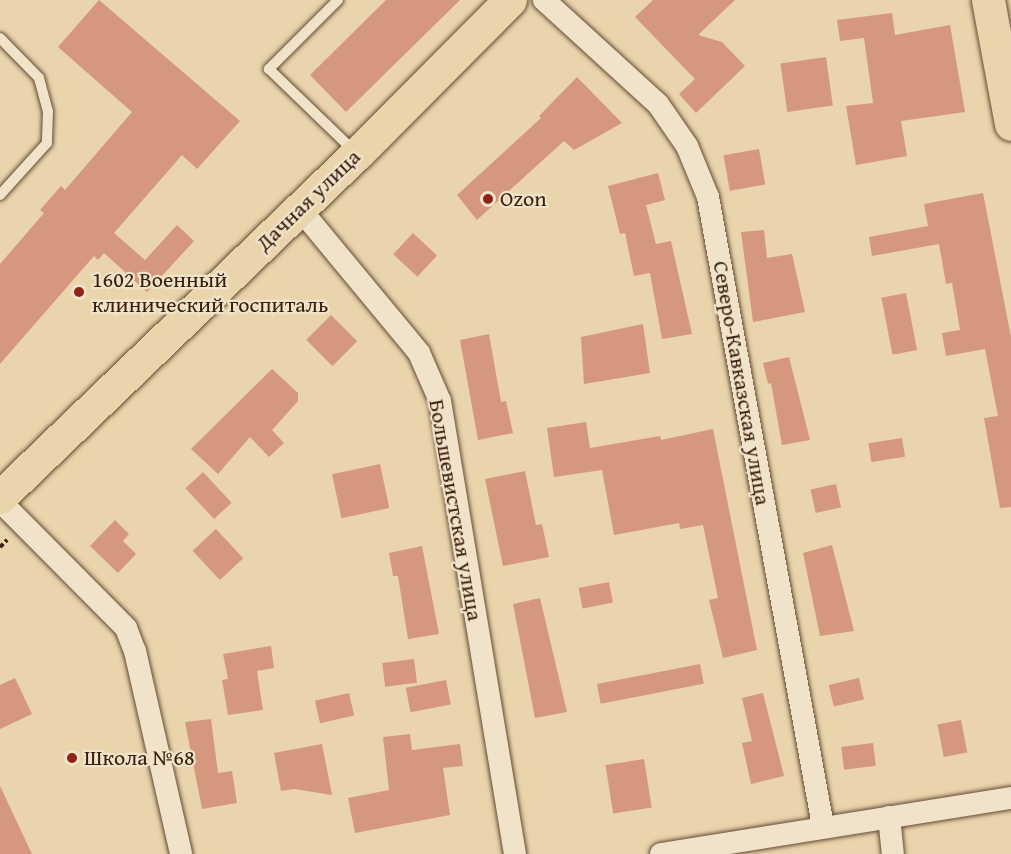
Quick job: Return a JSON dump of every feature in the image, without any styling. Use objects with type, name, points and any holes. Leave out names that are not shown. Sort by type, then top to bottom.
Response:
[{"type":"main road","name":"Дачная улица","points":[[0,497],[357,154],[510,0]]},
{"type":"main road","points":[[988,0],[1011,124]]},
{"type":"street","name":"Северо-Кавказская улица","points":[[544,0],[658,104],[687,146],[708,197],[823,826]]},
{"type":"street","name":"Большевистская улица","points":[[300,209],[419,353],[440,401],[515,854]]},
{"type":"street","points":[[0,501],[126,628],[135,651],[181,854]]},
{"type":"street","points":[[661,854],[823,826],[1011,798]]},
{"type":"street","points":[[889,816],[893,854]]},
{"type":"lane","points":[[338,0],[269,69],[357,154]]},
{"type":"lane","points":[[0,38],[39,78],[48,111],[47,143],[0,195]]},
{"type":"building","points":[[99,0],[240,121],[197,169],[182,155],[114,233],[145,260],[177,225],[194,241],[147,292],[104,253],[98,260],[94,256],[0,364],[0,264],[44,213],[40,210],[61,186],[65,190],[132,112],[58,47]]},
{"type":"building","points":[[386,0],[460,0],[346,112],[310,75]]},
{"type":"building","points":[[653,0],[735,0],[698,35],[722,42],[745,66],[696,113],[679,94],[695,79],[635,17]]},
{"type":"building","points":[[892,13],[895,35],[950,25],[965,112],[901,121],[907,156],[856,165],[846,106],[873,103],[864,38],[840,41],[837,20]]},
{"type":"building","points":[[826,57],[833,106],[787,112],[780,63]]},
{"type":"building","points":[[577,77],[622,123],[574,150],[564,141],[477,220],[457,195],[541,118],[539,116]]},
{"type":"building","points":[[759,149],[765,184],[730,191],[724,155]]},
{"type":"building","points":[[658,173],[665,200],[646,205],[656,244],[671,241],[692,334],[662,339],[650,273],[634,276],[625,233],[620,234],[608,186]]},
{"type":"building","points":[[983,193],[1011,337],[1011,507],[1000,508],[984,418],[998,416],[985,349],[946,356],[942,333],[960,330],[952,283],[946,284],[939,244],[872,256],[869,237],[928,226],[924,204]]},
{"type":"building","points":[[764,230],[767,258],[792,254],[805,312],[753,322],[741,232]]},
{"type":"building","points":[[413,233],[437,256],[417,277],[393,254]]},
{"type":"building","points":[[906,293],[917,350],[893,355],[881,298]]},
{"type":"building","points":[[331,315],[357,341],[332,366],[306,340]]},
{"type":"building","points":[[643,324],[650,373],[584,384],[581,337]]},
{"type":"building","points":[[489,334],[501,402],[506,401],[513,433],[478,440],[460,340]]},
{"type":"building","points":[[789,357],[810,440],[782,445],[771,383],[768,384],[763,363]]},
{"type":"building","points":[[272,369],[298,393],[298,401],[272,430],[284,443],[269,457],[250,437],[218,474],[191,449]]},
{"type":"building","points":[[586,422],[590,448],[660,436],[661,440],[713,429],[757,650],[723,658],[709,600],[718,598],[703,525],[680,529],[679,523],[614,535],[602,470],[554,477],[547,428]]},
{"type":"building","points":[[902,438],[905,457],[871,462],[868,443]]},
{"type":"building","points":[[380,464],[389,508],[341,518],[332,474]]},
{"type":"building","points":[[525,471],[536,525],[542,524],[549,557],[503,566],[485,479]]},
{"type":"building","points":[[203,472],[232,503],[214,519],[185,488]]},
{"type":"building","points":[[836,484],[841,507],[816,513],[811,489]]},
{"type":"building","points":[[115,520],[129,534],[123,541],[136,554],[118,573],[90,546]]},
{"type":"building","points":[[216,529],[243,558],[220,580],[193,551]]},
{"type":"building","points":[[832,545],[854,631],[820,636],[803,553]]},
{"type":"building","points":[[422,546],[439,634],[408,639],[398,576],[393,576],[389,553]]},
{"type":"building","points":[[609,582],[613,603],[583,609],[579,588]]},
{"type":"building","points":[[540,598],[567,712],[535,718],[513,604]]},
{"type":"building","points":[[271,646],[274,668],[257,671],[263,710],[228,715],[222,680],[228,679],[223,654]]},
{"type":"building","points":[[414,659],[417,683],[385,687],[382,663]]},
{"type":"building","points":[[700,664],[704,684],[601,704],[597,684]]},
{"type":"building","points":[[15,678],[32,714],[0,729],[0,685]]},
{"type":"building","points":[[859,678],[864,699],[834,706],[829,685]]},
{"type":"building","points":[[446,680],[451,705],[411,712],[406,688]]},
{"type":"building","points":[[349,693],[354,715],[320,723],[315,701]]},
{"type":"building","points":[[763,693],[784,776],[751,784],[742,743],[752,741],[742,698]]},
{"type":"building","points":[[211,719],[218,773],[232,771],[237,803],[202,809],[185,722]]},
{"type":"building","points":[[961,720],[967,752],[944,757],[937,725]]},
{"type":"building","points":[[410,734],[412,750],[460,744],[463,766],[443,768],[450,815],[355,833],[348,798],[389,790],[383,737]]},
{"type":"building","points":[[873,743],[876,766],[844,770],[841,747]]},
{"type":"building","points":[[322,744],[332,795],[294,789],[281,791],[274,753]]},
{"type":"building","points":[[644,759],[652,807],[613,813],[605,765]]},
{"type":"building","points":[[0,786],[32,854],[0,854]]},
{"type":"place","name":"Ozon","points":[[488,199]]},
{"type":"place","name":"1602 Военный клинический госпиталь","points":[[79,292]]},
{"type":"place","name":"Школа №68","points":[[72,758]]}]
